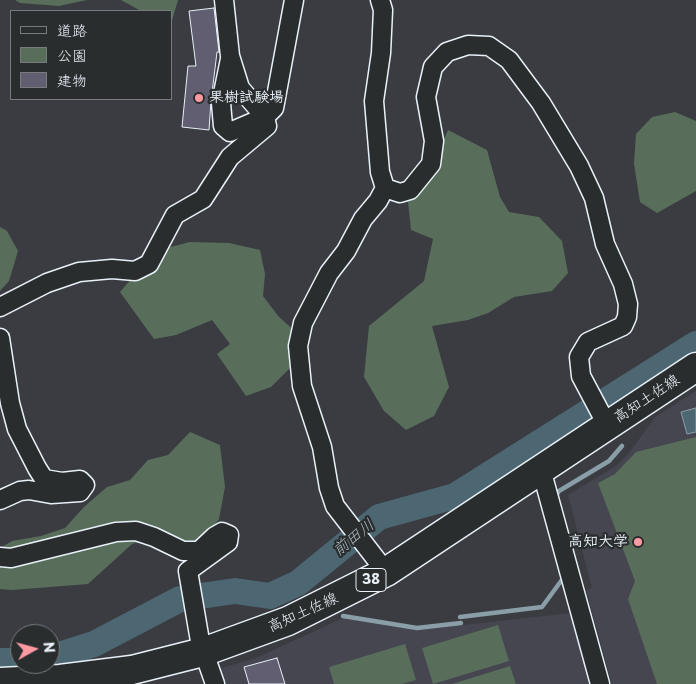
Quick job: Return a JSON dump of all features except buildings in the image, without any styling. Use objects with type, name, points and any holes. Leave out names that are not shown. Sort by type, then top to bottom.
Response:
[{"type":"main road","name":"高知土佐線","points":[[0,682],[60,679],[132,670],[203,652],[288,621],[386,572],[541,469],[600,412],[696,367]]},
{"type":"street","points":[[0,307],[46,283],[79,272],[112,269],[135,271],[149,264],[175,216],[203,199],[230,157],[267,126],[265,117],[240,88],[230,56],[224,0]]},
{"type":"street","points":[[230,56],[222,103],[223,126],[230,132],[265,117],[274,108],[294,0]]},
{"type":"street","points":[[380,0],[383,10],[381,53],[374,101],[380,172],[384,188],[378,201],[363,220],[346,251],[329,273],[303,323],[298,346],[302,386],[322,447],[329,488],[335,506],[386,572]]},
{"type":"street","points":[[384,188],[400,193],[410,190],[431,164],[434,141],[426,97],[432,68],[447,52],[468,44],[489,46],[509,60],[541,103],[579,166],[594,198],[605,244],[624,290],[628,310],[623,326],[588,342],[579,357],[581,376],[600,412]]},
{"type":"street","points":[[0,338],[10,403],[17,430],[37,468],[44,479],[62,482],[80,480],[85,485],[80,492],[51,494],[29,490],[0,500]]},
{"type":"street","points":[[541,469],[600,684]]},
{"type":"street","points":[[0,557],[12,558],[116,532],[136,531],[154,537],[183,551],[199,551],[214,536],[222,532],[228,535],[228,542],[188,571],[203,652],[215,684]]},
{"type":"shaded area","name":"高知大学","points":[[696,391],[696,684],[612,684],[586,590],[592,588],[568,495],[616,466],[629,453],[655,417]]},
{"type":"shaded area","points":[[575,614],[595,684],[220,684],[215,670],[256,658],[343,618],[418,630]]},
{"type":"green space","points":[[15,0],[87,0],[59,6],[20,3]]},
{"type":"green space","points":[[121,0],[178,0],[172,21],[172,10],[139,10]]},
{"type":"green space","points":[[675,112],[696,121],[696,191],[657,213],[640,202],[634,164],[636,134],[652,117]]},
{"type":"green space","points":[[448,130],[487,150],[500,197],[509,212],[539,217],[562,241],[568,273],[552,291],[514,297],[488,313],[468,320],[432,326],[449,387],[434,416],[406,430],[384,411],[364,377],[369,326],[424,281],[433,239],[411,230],[407,192],[430,170]]},
{"type":"green space","points":[[0,227],[7,231],[18,251],[9,281],[0,291]]},
{"type":"green space","points":[[190,242],[229,243],[260,250],[265,274],[263,296],[279,317],[297,333],[292,366],[271,387],[246,396],[217,354],[230,344],[212,320],[176,335],[154,339],[120,292],[155,251]]},
{"type":"green space","points":[[190,432],[220,445],[225,487],[219,519],[206,537],[178,550],[151,539],[132,544],[88,584],[12,590],[0,589],[0,548],[12,541],[41,536],[65,528],[84,507],[107,487],[130,480],[148,460],[168,455]]},
{"type":"green space","name":"高知大学","points":[[696,437],[696,684],[657,684],[628,599],[635,581],[598,483],[615,474],[636,452]]},
{"type":"green space","points":[[498,625],[509,661],[433,684],[422,648]]},
{"type":"green space","points":[[405,644],[416,680],[402,684],[334,684],[329,667]]},
{"type":"green space","points":[[510,666],[516,684],[452,684]]},
{"type":"water","points":[[696,408],[696,432],[687,434],[681,412]]},
{"type":"waterway","name":"前田川","points":[[60,655],[94,644],[180,599],[235,591],[270,596],[298,583],[379,517],[455,496],[696,344]]},
{"type":"waterway","points":[[555,498],[559,491],[609,461],[622,446]]},
{"type":"waterway","points":[[460,617],[542,607],[564,577],[563,574]]},
{"type":"waterway","points":[[343,616],[417,628],[461,623]]},
{"type":"waterway","name":"前田川","points":[[0,661],[10,661]]},
{"type":"place","name":"果樹試験場","points":[[199,98]]},
{"type":"place","name":"高知大学","points":[[638,542]]}]
